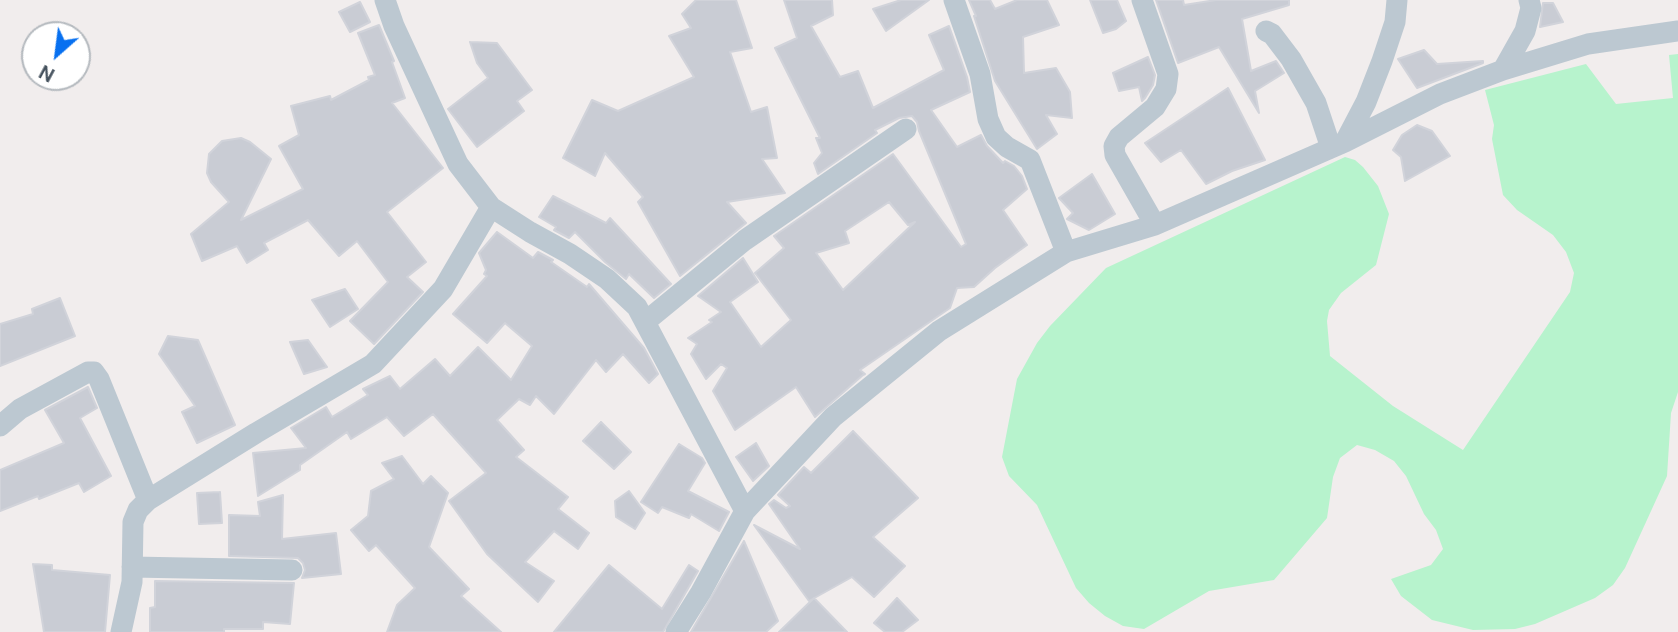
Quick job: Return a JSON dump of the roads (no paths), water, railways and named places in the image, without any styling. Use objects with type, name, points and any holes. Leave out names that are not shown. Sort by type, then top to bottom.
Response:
[{"type":"street","points":[[385,0],[394,26],[458,164],[491,207],[607,279],[637,307],[745,511]]},
{"type":"street","points":[[954,0],[980,74],[988,119],[996,136],[1007,147],[1030,160],[1066,252]]},
{"type":"street","points":[[1142,0],[1168,74],[1166,89],[1155,107],[1114,141],[1114,146],[1115,155],[1155,225]]},
{"type":"street","points":[[1395,22],[1396,0]]},
{"type":"street","points":[[1338,145],[1373,86],[1395,22],[1407,0]]},
{"type":"street","points":[[1503,70],[1525,31],[1531,8],[1529,0]]},
{"type":"street","points":[[1266,31],[1272,34],[1291,59],[1338,145]]},
{"type":"street","points":[[676,632],[745,511],[833,417],[928,339],[1066,252],[1155,225],[1338,145],[1440,94],[1503,70],[1588,44],[1678,31]]},
{"type":"street","points":[[645,322],[745,240],[906,129]]},
{"type":"street","points":[[121,632],[132,582],[134,522],[138,510],[148,500],[373,364],[443,289],[491,207]]},
{"type":"street","points":[[0,426],[20,409],[88,372],[94,372],[148,500]]},
{"type":"street","points":[[132,567],[292,570]]}]
